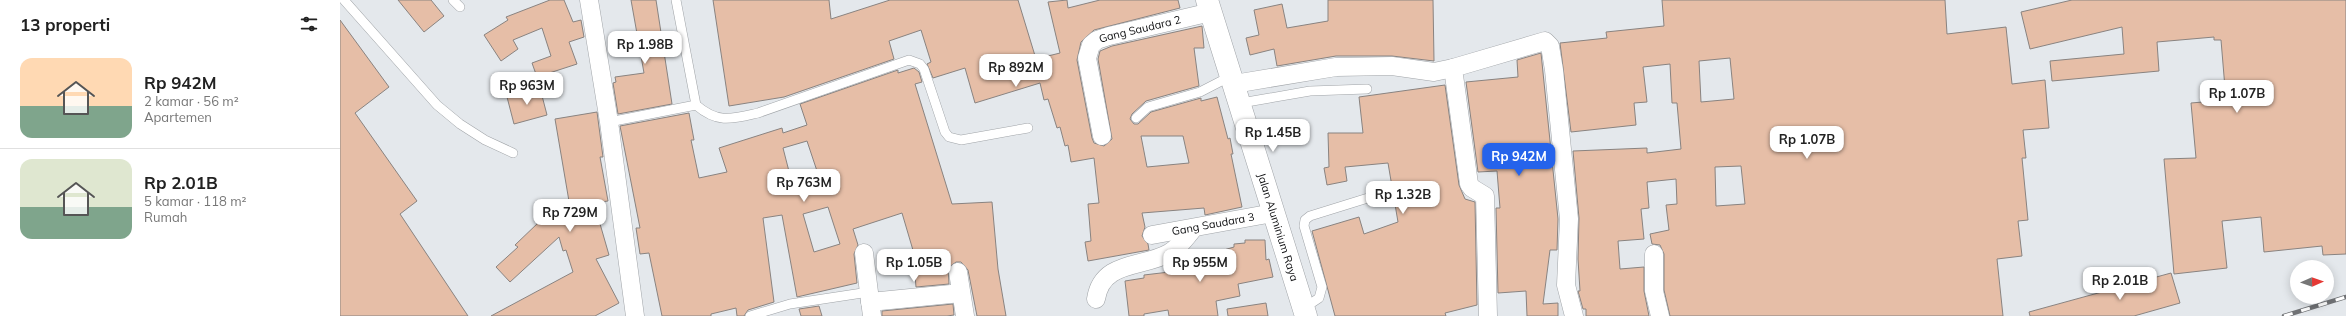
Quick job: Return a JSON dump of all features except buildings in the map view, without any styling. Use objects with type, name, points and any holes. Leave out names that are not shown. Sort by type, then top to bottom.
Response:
[{"type":"main road","name":"Jalan Aluminium Raya","points":[[1209,6],[1305,312]]},
{"type":"street","points":[[589,0],[609,122],[635,316]]},
{"type":"street","name":"Gang Saudara 2","points":[[1102,136],[1087,58],[1091,45],[1097,40],[1109,36],[1209,6]]},
{"type":"street","points":[[1235,88],[1336,67],[1392,66],[1434,72],[1453,68],[1545,41],[1550,46],[1569,219],[1566,285],[1574,316]]},
{"type":"street","points":[[1453,68],[1469,184],[1472,188],[1485,196],[1488,316]]},
{"type":"street","name":"Gang Saudara 3","points":[[1152,235],[1193,229],[1273,213]]},
{"type":"street","points":[[1096,299],[1098,290],[1106,276],[1132,264],[1168,254],[1186,239],[1193,229]]},
{"type":"street","points":[[864,253],[871,303],[962,293]]},
{"type":"street","points":[[1654,254],[1654,291],[1660,316]]},
{"type":"street","points":[[958,272],[965,316]]},
{"type":"lane","points":[[344,0],[437,105],[466,128],[485,140],[513,153]]},
{"type":"lane","points":[[453,0],[460,7]]},
{"type":"lane","points":[[676,0],[696,105]]},
{"type":"lane","points":[[609,122],[696,105],[715,117],[732,119],[758,113],[909,60],[920,64],[924,69],[945,132],[949,137],[961,140],[1028,128]]},
{"type":"lane","points":[[1136,118],[1148,106],[1200,92],[1235,88],[1310,91],[1367,89]]},
{"type":"lane","points":[[1305,312],[1320,298],[1322,287],[1304,226],[1305,220],[1310,216],[1384,193]]},
{"type":"lane","points":[[750,316],[790,304],[871,303]]},
{"type":"railway","points":[[2284,316],[2346,297]]}]
